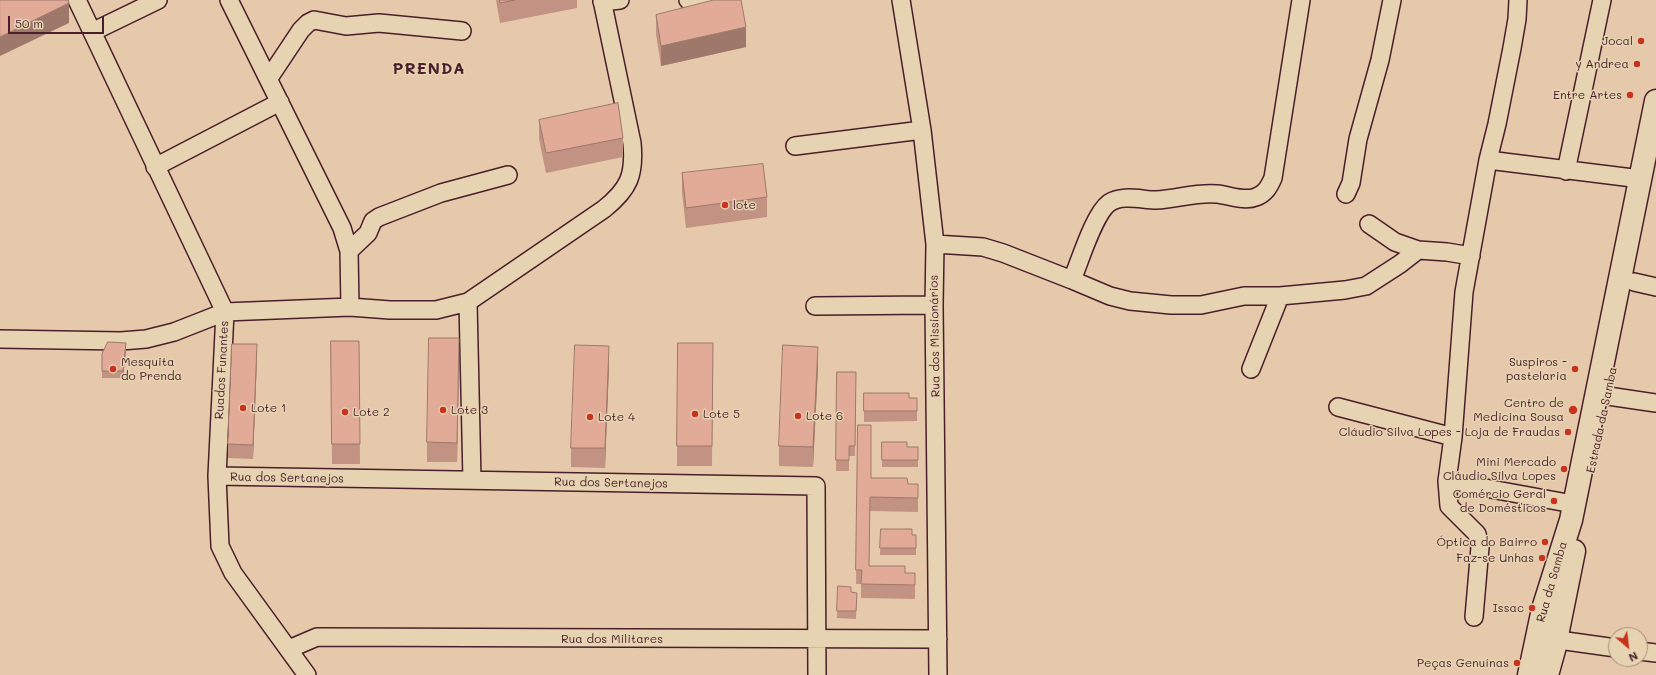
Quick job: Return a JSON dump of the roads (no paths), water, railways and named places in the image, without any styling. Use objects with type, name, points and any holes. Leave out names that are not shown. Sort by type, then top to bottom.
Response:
[{"type":"main road","name":"Estrada da Samba","points":[[1576,513],[1608,396],[1617,345],[1634,282],[1649,172],[1656,101]]},
{"type":"main road","name":"Estrada da Samba","points":[[1547,675],[1554,650],[1576,513],[1649,172]]},
{"type":"main road","points":[[1559,675],[1566,641],[1576,513]]},
{"type":"main road","name":"Rua da Samba","points":[[1535,670],[1543,609],[1576,513]]},
{"type":"street","name":"Ruados Funantes","points":[[77,0],[225,312],[217,476],[220,546],[233,573],[307,675]]},
{"type":"street","points":[[92,32],[158,0]]},
{"type":"street","points":[[229,0],[269,78],[337,218],[350,251],[350,307]]},
{"type":"street","points":[[0,339],[121,341],[146,339],[174,332],[225,312],[350,307],[390,310],[436,310],[468,302],[604,209],[617,199],[627,186],[634,161],[632,143],[602,1],[620,0]]},
{"type":"street","points":[[688,0],[703,5],[727,2],[731,0]]},
{"type":"street","name":"Rua dos Missionários","points":[[901,0],[922,130],[935,244],[934,305],[938,675]]},
{"type":"street","points":[[1072,280],[1098,216],[1109,203],[1124,198],[1156,200],[1216,193],[1249,199],[1255,198],[1268,189],[1273,178],[1301,0]]},
{"type":"street","points":[[1346,194],[1351,183],[1358,140],[1380,60],[1392,0]]},
{"type":"street","points":[[1474,617],[1480,547],[1479,538],[1478,534],[1449,506],[1447,481],[1453,437],[1464,292],[1488,160],[1497,124],[1512,48],[1517,19],[1518,0]]},
{"type":"street","points":[[1566,171],[1602,0]]},
{"type":"street","points":[[269,78],[301,30],[308,23],[314,20],[346,26],[379,23],[462,31]]},
{"type":"street","points":[[155,167],[280,102]]},
{"type":"street","points":[[795,146],[922,130]]},
{"type":"street","points":[[1488,160],[1566,171],[1649,172]]},
{"type":"street","points":[[350,251],[368,234],[373,221],[379,217],[441,193],[508,175]]},
{"type":"street","points":[[1369,224],[1395,242],[1418,250],[1447,252],[1471,256]]},
{"type":"street","points":[[935,244],[983,247],[1003,253],[1110,296],[1130,301],[1171,305],[1201,305],[1244,296],[1280,296],[1346,290],[1366,286],[1400,264],[1418,250]]},
{"type":"street","points":[[1634,282],[1656,287]]},
{"type":"street","points":[[1251,369],[1280,296]]},
{"type":"street","points":[[468,302],[472,480]]},
{"type":"street","points":[[815,306],[934,305]]},
{"type":"street","points":[[1608,396],[1656,404]]},
{"type":"street","points":[[1338,407],[1453,437]]},
{"type":"street","name":"Rua dos Sertanejos","points":[[217,476],[816,486],[817,675]]},
{"type":"street","points":[[1447,481],[1576,513]]},
{"type":"street","name":"Rua dos Militares","points":[[289,649],[317,638],[938,639]]},
{"type":"street","points":[[1566,641],[1608,647]]},
{"type":"place","name":"Jocal","points":[[1641,41]]},
{"type":"place","name":"y Andrea","points":[[1637,64]]},
{"type":"place","name":"Entre Artes","points":[[1630,95]]},
{"type":"place","name":"lote","points":[[725,205]]},
{"type":"place","name":"Mesquita do Prenda","points":[[113,369]]},
{"type":"place","name":"Suspiros - pastelaria","points":[[1575,369]]},
{"type":"place","name":"Lote 1","points":[[243,408]]},
{"type":"place","name":"Lote 3","points":[[443,410]]},
{"type":"place","name":"Centro de Medicina Sousa","points":[[1573,410]]},
{"type":"place","name":"Lote 2","points":[[345,412]]},
{"type":"place","name":"Lote 5","points":[[695,414]]},
{"type":"place","name":"Lote 6","points":[[798,416]]},
{"type":"place","name":"Lote 4","points":[[590,417]]},
{"type":"place","name":"Cláudio Silva Lopes - Loja de Fraudas","points":[[1568,432]]},
{"type":"place","name":"Mini Mercado Cláudio Silva Lopes","points":[[1564,469]]},
{"type":"place","name":"Comércio Geral de Domésticos","points":[[1554,501]]},
{"type":"place","name":"Óptica do Bairro","points":[[1545,542]]},
{"type":"place","name":"Faz-se Unhas","points":[[1542,558]]},
{"type":"place","name":"Issac","points":[[1532,608]]},
{"type":"place","name":"Peças Genuínas","points":[[1517,663]]},
{"type":"district","name":"PRENDA","points":[[429,69]]}]
